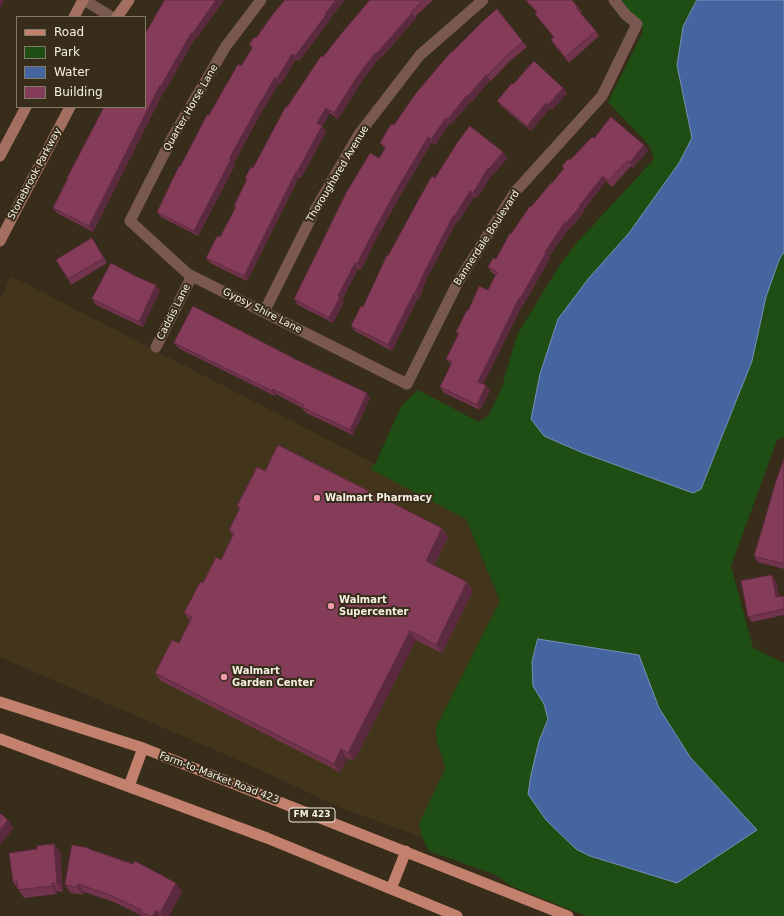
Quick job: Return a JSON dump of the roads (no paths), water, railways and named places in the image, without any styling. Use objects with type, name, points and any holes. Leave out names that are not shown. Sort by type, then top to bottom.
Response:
[{"type":"main road","points":[[75,16],[83,0]]},
{"type":"main road","points":[[118,16],[125,1]]},
{"type":"main road","points":[[0,156],[25,108]]},
{"type":"main road","name":"Stonebrook Parkway","points":[[0,241],[69,108]]},
{"type":"main road","name":"Farm-to-Market Road 423","points":[[0,702],[144,748],[568,916]]},
{"type":"main road","points":[[0,739],[267,838],[457,916]]},
{"type":"main road","points":[[130,786],[144,748]]},
{"type":"main road","points":[[391,889],[406,851]]},
{"type":"street","points":[[83,0],[110,16]]},
{"type":"street","name":"Quarter Horse Lane","points":[[130,221],[172,138],[222,52],[261,0]]},
{"type":"street","name":"Thoroughbred Avenue","points":[[264,312],[315,210],[359,134],[420,56],[483,0]]},
{"type":"street","name":"Bannerdale Boulevard","points":[[407,384],[458,282],[515,192],[602,96],[637,24],[626,15],[614,0]]},
{"type":"street","name":"Gypsy Shire Lane","points":[[130,221],[192,276],[407,384]]},
{"type":"street","name":"Caddis Lane","points":[[156,347],[192,276]]},
{"type":"water","points":[[697,0],[784,0],[784,252],[779,260],[766,297],[752,361],[701,489],[693,493],[583,453],[544,436],[531,419],[540,374],[558,319],[589,278],[629,233],[679,163],[692,138],[677,65],[683,27]]},
{"type":"water","points":[[538,639],[639,655],[659,708],[690,757],[757,830],[677,883],[590,856],[576,849],[546,820],[528,794],[539,741],[548,719],[544,704],[533,686],[532,662]]},
{"type":"place","name":"Walmart Pharmacy","points":[[317,498]]},
{"type":"place","name":"Walmart Supercenter","points":[[331,606]]},
{"type":"place","name":"Walmart Garden Center","points":[[224,677]]}]
